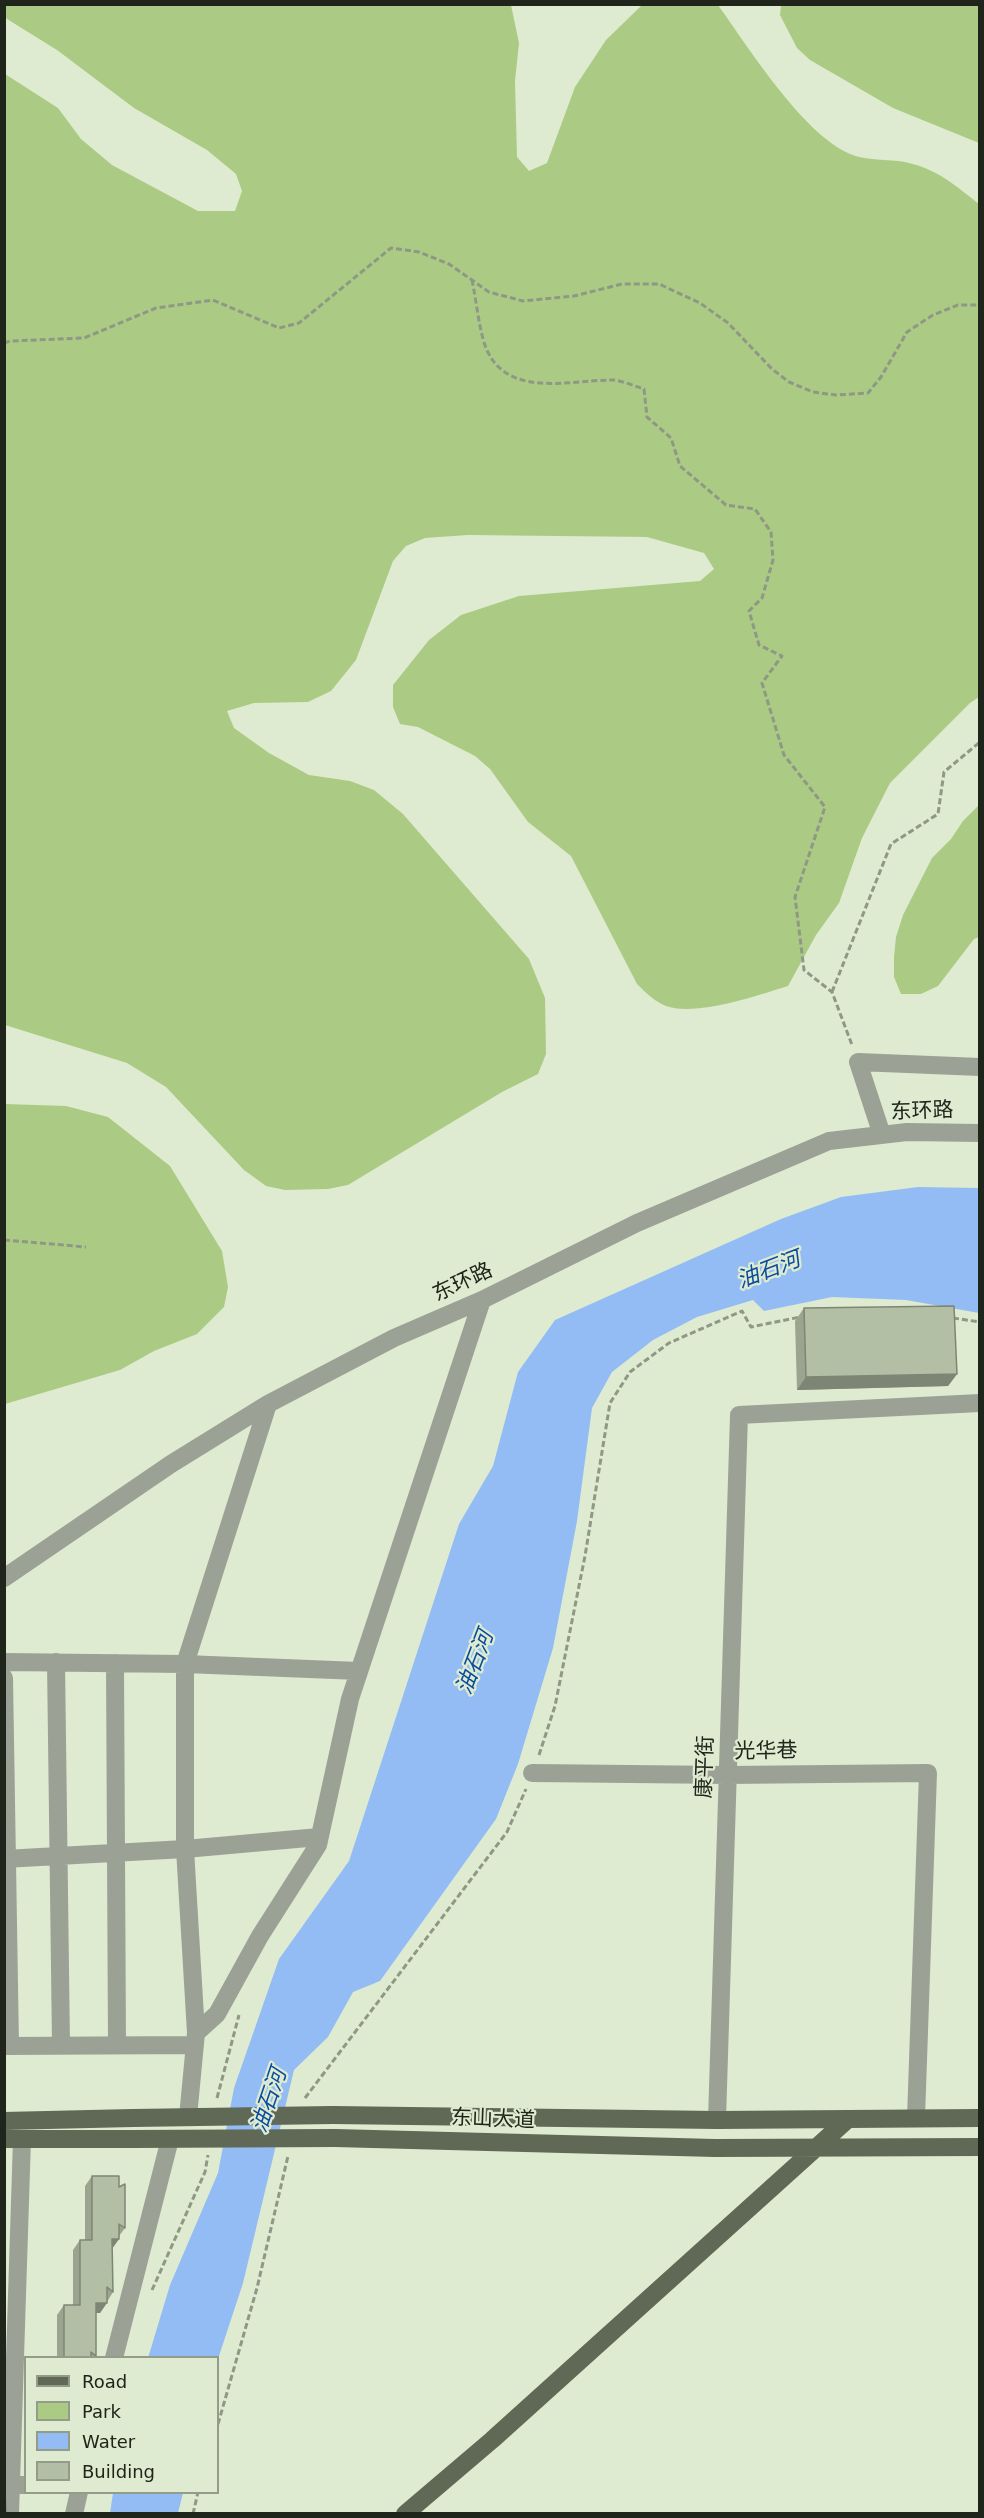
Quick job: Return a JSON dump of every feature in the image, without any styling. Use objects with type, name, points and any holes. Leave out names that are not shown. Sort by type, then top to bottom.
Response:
[{"type":"main road","name":"东山大道","points":[[4,2121],[291,2115],[717,2120],[980,2118]]},
{"type":"main road","points":[[405,2514],[492,2440],[848,2119]]},
{"type":"main road","name":"东山大道","points":[[13,2139],[335,2138],[715,2148],[980,2147]]},
{"type":"street","points":[[882,1135],[858,1062],[980,1067]]},
{"type":"street","name":"东环路","points":[[4,1578],[171,1464],[268,1404],[394,1338],[482,1300],[637,1222],[829,1141],[907,1132],[980,1133]]},
{"type":"street","points":[[4,1678],[7,2046],[117,2045],[195,2039],[217,2014],[260,1936],[318,1845],[350,1699],[482,1300]]},
{"type":"street","name":"康平街","points":[[717,2120],[739,1415],[980,1403]]},
{"type":"street","points":[[188,2117],[195,2039],[185,1848],[185,1665],[268,1404]]},
{"type":"street","points":[[4,1662],[115,1663],[359,1671]]},
{"type":"street","points":[[56,1662],[61,2045]]},
{"type":"street","points":[[115,1663],[117,2045]]},
{"type":"street","name":"光华巷","points":[[532,1773],[728,1775],[928,1773],[916,2118]]},
{"type":"street","points":[[6,1859],[319,1838]]},
{"type":"street","points":[[10,2514],[13,2485],[9,2345],[13,2139]]},
{"type":"street","points":[[115,2356],[170,2139]]},
{"type":"street","points":[[74,2514],[79,2494]]},
{"type":"path","points":[[4,343],[84,338],[156,308],[213,300],[279,328],[299,323],[391,248],[419,252],[449,264],[489,292],[523,301],[574,296],[622,284],[659,284],[700,303],[728,323],[772,369],[789,382],[813,392],[836,395],[868,393],[881,377],[907,332],[933,315],[958,305],[980,305]]},
{"type":"path","points":[[472,280],[483,341],[496,364],[516,378],[541,385],[616,380],[644,389],[647,417],[671,438],[680,466],[726,505],[755,509],[771,532],[773,560],[762,598],[749,612],[759,645],[782,656],[762,683],[784,755],[825,807],[795,897],[804,970],[832,992],[858,1062]]},
{"type":"path","points":[[832,992],[891,844],[938,814],[944,772],[980,742]]},
{"type":"path","points":[[4,1240],[86,1247]]},
{"type":"path","points":[[291,2115],[507,1832],[532,1773],[555,1706],[585,1556],[610,1403],[630,1372],[669,1343],[742,1311],[751,1327],[806,1317]]},
{"type":"path","points":[[944,1316],[980,1322]]},
{"type":"path","points":[[216,2106],[219,2084],[240,2010]]},
{"type":"path","points":[[219,2421],[257,2288],[292,2138]]},
{"type":"path","points":[[152,2290],[205,2172],[208,2150]]},
{"type":"path","points":[[193,2514],[198,2494]]},
{"type":"green space","points":[[5,4],[511,5],[519,43],[515,81],[517,157],[529,171],[547,163],[575,87],[606,40],[642,5],[718,5],[795,109],[813,128],[832,143],[856,156],[905,162],[927,169],[945,178],[979,204],[979,697],[970,703],[890,783],[862,838],[839,903],[816,935],[788,986],[727,1004],[693,1009],[666,1006],[654,999],[637,984],[571,856],[528,822],[490,769],[475,756],[418,727],[400,724],[393,707],[393,685],[429,640],[461,615],[519,596],[700,581],[714,569],[704,553],[647,537],[468,535],[425,538],[406,546],[393,561],[356,660],[331,691],[308,702],[254,703],[227,711],[234,728],[269,753],[309,775],[350,781],[374,790],[403,814],[529,959],[545,998],[546,1054],[538,1074],[502,1092],[348,1185],[328,1189],[285,1190],[266,1186],[244,1170],[166,1087],[127,1063],[5,1025],[5,74],[58,108],[81,139],[112,165],[198,211],[235,211],[242,191],[236,174],[207,150],[134,108],[57,50],[7,19]]},
{"type":"green space","points":[[781,5],[979,5],[979,143],[893,108],[810,60],[797,48],[780,15]]},
{"type":"green space","points":[[979,805],[979,937],[974,939],[938,986],[921,994],[901,994],[894,977],[894,957],[896,937],[903,915],[932,858]]},
{"type":"green space","points":[[5,1104],[66,1106],[108,1117],[170,1166],[222,1251],[228,1287],[224,1307],[197,1334],[154,1351],[120,1370],[5,1404]]},
{"type":"water","name":"油石河","points":[[918,1187],[979,1188],[979,1313],[906,1300],[832,1297],[764,1311],[753,1300],[697,1317],[653,1340],[612,1372],[592,1408],[577,1521],[553,1648],[518,1764],[496,1819],[380,1981],[353,1992],[328,2037],[294,2070],[243,2283],[219,2356],[149,2356],[170,2285],[218,2173],[234,2088],[279,1959],[349,1861],[459,1524],[493,1466],[518,1372],[555,1320],[781,1219],[841,1197]]},
{"type":"water","points":[[113,2494],[183,2494],[178,2513],[110,2513]]},
{"type":"building","points":[[954,1306],[957,1374],[806,1377],[804,1308]]},
{"type":"building","points":[[92,2176],[119,2176],[119,2187],[125,2184],[125,2228],[119,2224],[119,2239],[112,2239],[113,2292],[107,2287],[107,2303],[96,2303],[96,2356],[91,2352],[91,2356],[64,2356],[64,2305],[80,2305],[80,2240],[92,2240]]},
{"type":"building","points":[[5,2490],[6,2514],[4,2514]]}]
